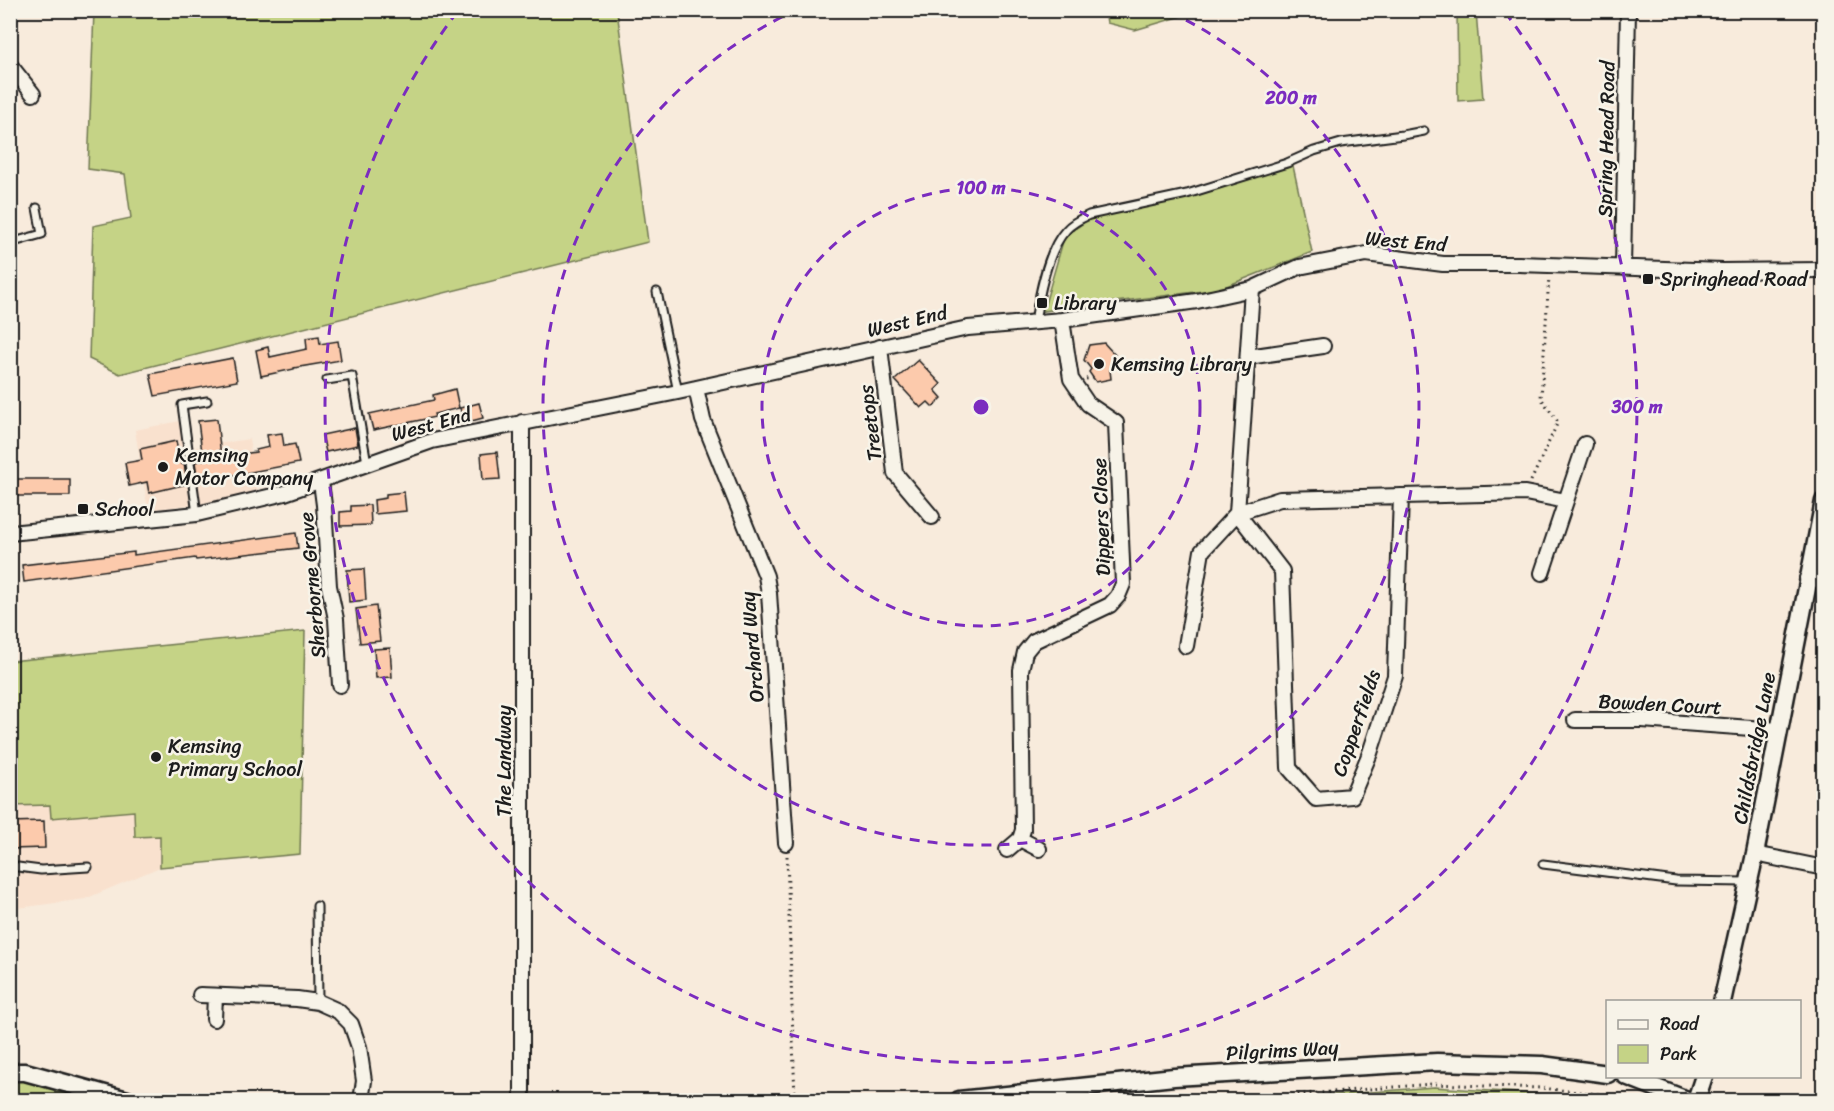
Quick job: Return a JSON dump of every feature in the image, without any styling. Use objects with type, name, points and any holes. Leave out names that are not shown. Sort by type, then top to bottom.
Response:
[{"type":"street","name":"Spring Head Road","points":[[1623,268],[1628,10]]},
{"type":"street","points":[[10,65],[33,94]]},
{"type":"street","name":"West End","points":[[10,533],[197,514],[285,494],[432,441],[678,392],[968,328],[1062,320],[1197,301],[1252,289],[1299,267],[1366,254],[1443,264],[1550,265],[1723,272],[1824,270]]},
{"type":"street","points":[[1238,513],[1252,289]]},
{"type":"street","name":"Dippers Close","points":[[1020,839],[1023,830],[1021,670],[1025,652],[1034,642],[1110,605],[1118,596],[1123,584],[1116,423],[1088,404],[1071,379],[1062,320]]},
{"type":"street","points":[[1248,357],[1323,346]]},
{"type":"street","name":"Treetops","points":[[880,347],[895,473],[932,517]]},
{"type":"street","name":"Orchard Way","points":[[696,388],[703,420],[766,576],[786,843]]},
{"type":"street","name":"The Landway","points":[[522,422],[522,1101]]},
{"type":"street","points":[[1542,573],[1585,444]]},
{"type":"street","name":"Sherborne Grove","points":[[321,482],[329,586],[336,619],[340,685]]},
{"type":"street","points":[[1186,646],[1202,551],[1238,513],[1280,499],[1526,494],[1566,501]]},
{"type":"street","name":"Copperfields","points":[[1238,513],[1282,572],[1289,768],[1316,799],[1352,796],[1370,753],[1395,676],[1401,496]]},
{"type":"street","name":"Childsbridge Lane","points":[[1722,1000],[1755,854],[1779,730],[1815,580],[1824,501]]},
{"type":"street","name":"Bowden Court","points":[[1575,720],[1642,720],[1779,730]]},
{"type":"street","points":[[1006,850],[1020,839],[1039,849]]},
{"type":"street","points":[[1755,854],[1824,868]]},
{"type":"street","points":[[200,996],[297,999],[318,1002],[338,1011],[345,1017],[355,1034],[359,1047],[364,1081],[361,1101]]},
{"type":"street","points":[[213,1019],[215,996]]},
{"type":"street","name":"Pilgrims Way","points":[[958,1101],[1174,1077],[1437,1062],[1542,1065],[1606,1074]]},
{"type":"street","points":[[10,1072],[26,1072],[127,1101]]},
{"type":"street","points":[[1629,1078],[1687,1101]]},
{"type":"street","points":[[1696,1101],[1704,1078]]},
{"type":"lane","points":[[1035,322],[1039,298],[1051,257],[1059,239],[1075,222],[1089,216],[1186,194],[1287,163],[1314,151],[1341,143],[1424,131]]},
{"type":"lane","points":[[10,243],[42,234],[37,208]]},
{"type":"lane","points":[[657,292],[678,392]]},
{"type":"lane","points":[[327,380],[352,376],[368,463]]},
{"type":"lane","points":[[197,514],[182,405],[207,401]]},
{"type":"lane","points":[[1543,864],[1676,881],[1748,882]]},
{"type":"lane","points":[[10,866],[41,870],[88,867]]},
{"type":"lane","points":[[317,906],[318,1002]]},
{"type":"path","points":[[1526,494],[1558,422],[1541,398],[1550,265]]},
{"type":"path","points":[[786,843],[795,1101]]},
{"type":"path","points":[[1232,1101],[1432,1084],[1541,1088],[1627,1101]]},
{"type":"shaded area","points":[[180,421],[184,449],[249,439],[258,492],[203,503],[148,510],[135,430]]},
{"type":"shaded area","name":"Kemsing Primary School","points":[[305,631],[300,854],[160,867],[85,899],[11,909],[10,661]]},
{"type":"green space","points":[[307,10],[309,13],[322,10],[617,11],[648,242],[120,374],[89,359],[93,226],[131,218],[125,174],[88,169],[94,11]]},
{"type":"green space","points":[[1105,10],[1199,11],[1135,30],[1107,23]]},
{"type":"green space","points":[[1457,11],[1476,11],[1483,99],[1458,101]]},
{"type":"green space","points":[[1293,166],[1312,252],[1219,289],[1043,311],[1064,238],[1087,220]]},
{"type":"green space","name":"Kemsing Primary School","points":[[305,631],[300,854],[160,867],[160,836],[135,837],[134,811],[51,818],[50,805],[11,806],[11,661]]},
{"type":"green space","points":[[11,1080],[20,1080],[91,1100],[11,1100]]},
{"type":"green space","points":[[1434,1087],[1619,1100],[1272,1100]]},
{"type":"building","points":[[319,336],[320,344],[338,341],[341,360],[261,376],[256,350],[268,347],[270,357],[307,349],[306,338]]},
{"type":"building","name":"Kemsing Library","points":[[1104,343],[1115,355],[1110,370],[1111,379],[1096,382],[1089,372],[1091,369],[1084,360],[1089,345]]},
{"type":"building","points":[[233,358],[237,381],[155,396],[150,374]]},
{"type":"building","points":[[918,360],[941,384],[935,390],[942,398],[933,407],[928,402],[921,408],[895,380]]},
{"type":"building","points":[[455,389],[459,408],[434,414],[435,417],[373,430],[369,414],[434,400],[433,395]]},
{"type":"building","points":[[479,403],[483,418],[464,423],[460,408]]},
{"type":"building","points":[[217,419],[221,457],[256,452],[256,450],[269,447],[267,435],[282,433],[284,446],[295,444],[299,463],[198,482],[195,462],[203,460],[198,421]]},
{"type":"building","points":[[355,428],[358,445],[326,452],[322,435]]},
{"type":"building","name":"Kemsing Motor Company","points":[[176,441],[181,464],[184,463],[187,484],[149,493],[147,482],[129,486],[125,463],[142,460],[140,449]]},
{"type":"building","points":[[497,452],[500,479],[483,480],[481,454]]},
{"type":"building","points":[[17,479],[70,479],[70,496],[17,496]]},
{"type":"building","points":[[404,492],[406,511],[375,514],[374,500],[386,498],[386,494]]},
{"type":"building","points":[[370,505],[371,525],[340,526],[340,512],[351,511],[351,506]]},
{"type":"building","points":[[296,533],[298,548],[196,560],[195,558],[24,582],[22,565],[134,552],[134,555]]},
{"type":"building","points":[[364,569],[366,600],[349,602],[347,570]]},
{"type":"building","points":[[376,606],[380,641],[360,643],[356,609]]},
{"type":"building","points":[[390,648],[392,677],[376,678],[374,649]]},
{"type":"building","points":[[44,821],[45,848],[10,849],[10,822]]},
{"type":"place","name":"Springhead Road","points":[[1648,279]]},
{"type":"place","name":"Library","points":[[1042,303]]},
{"type":"place","name":"Kemsing Library","points":[[1099,364]]},
{"type":"place","name":"Kemsing Motor Company","points":[[163,467]]},
{"type":"place","name":"School","points":[[83,509]]},
{"type":"place","name":"Kemsing Primary School","points":[[156,757]]}]
